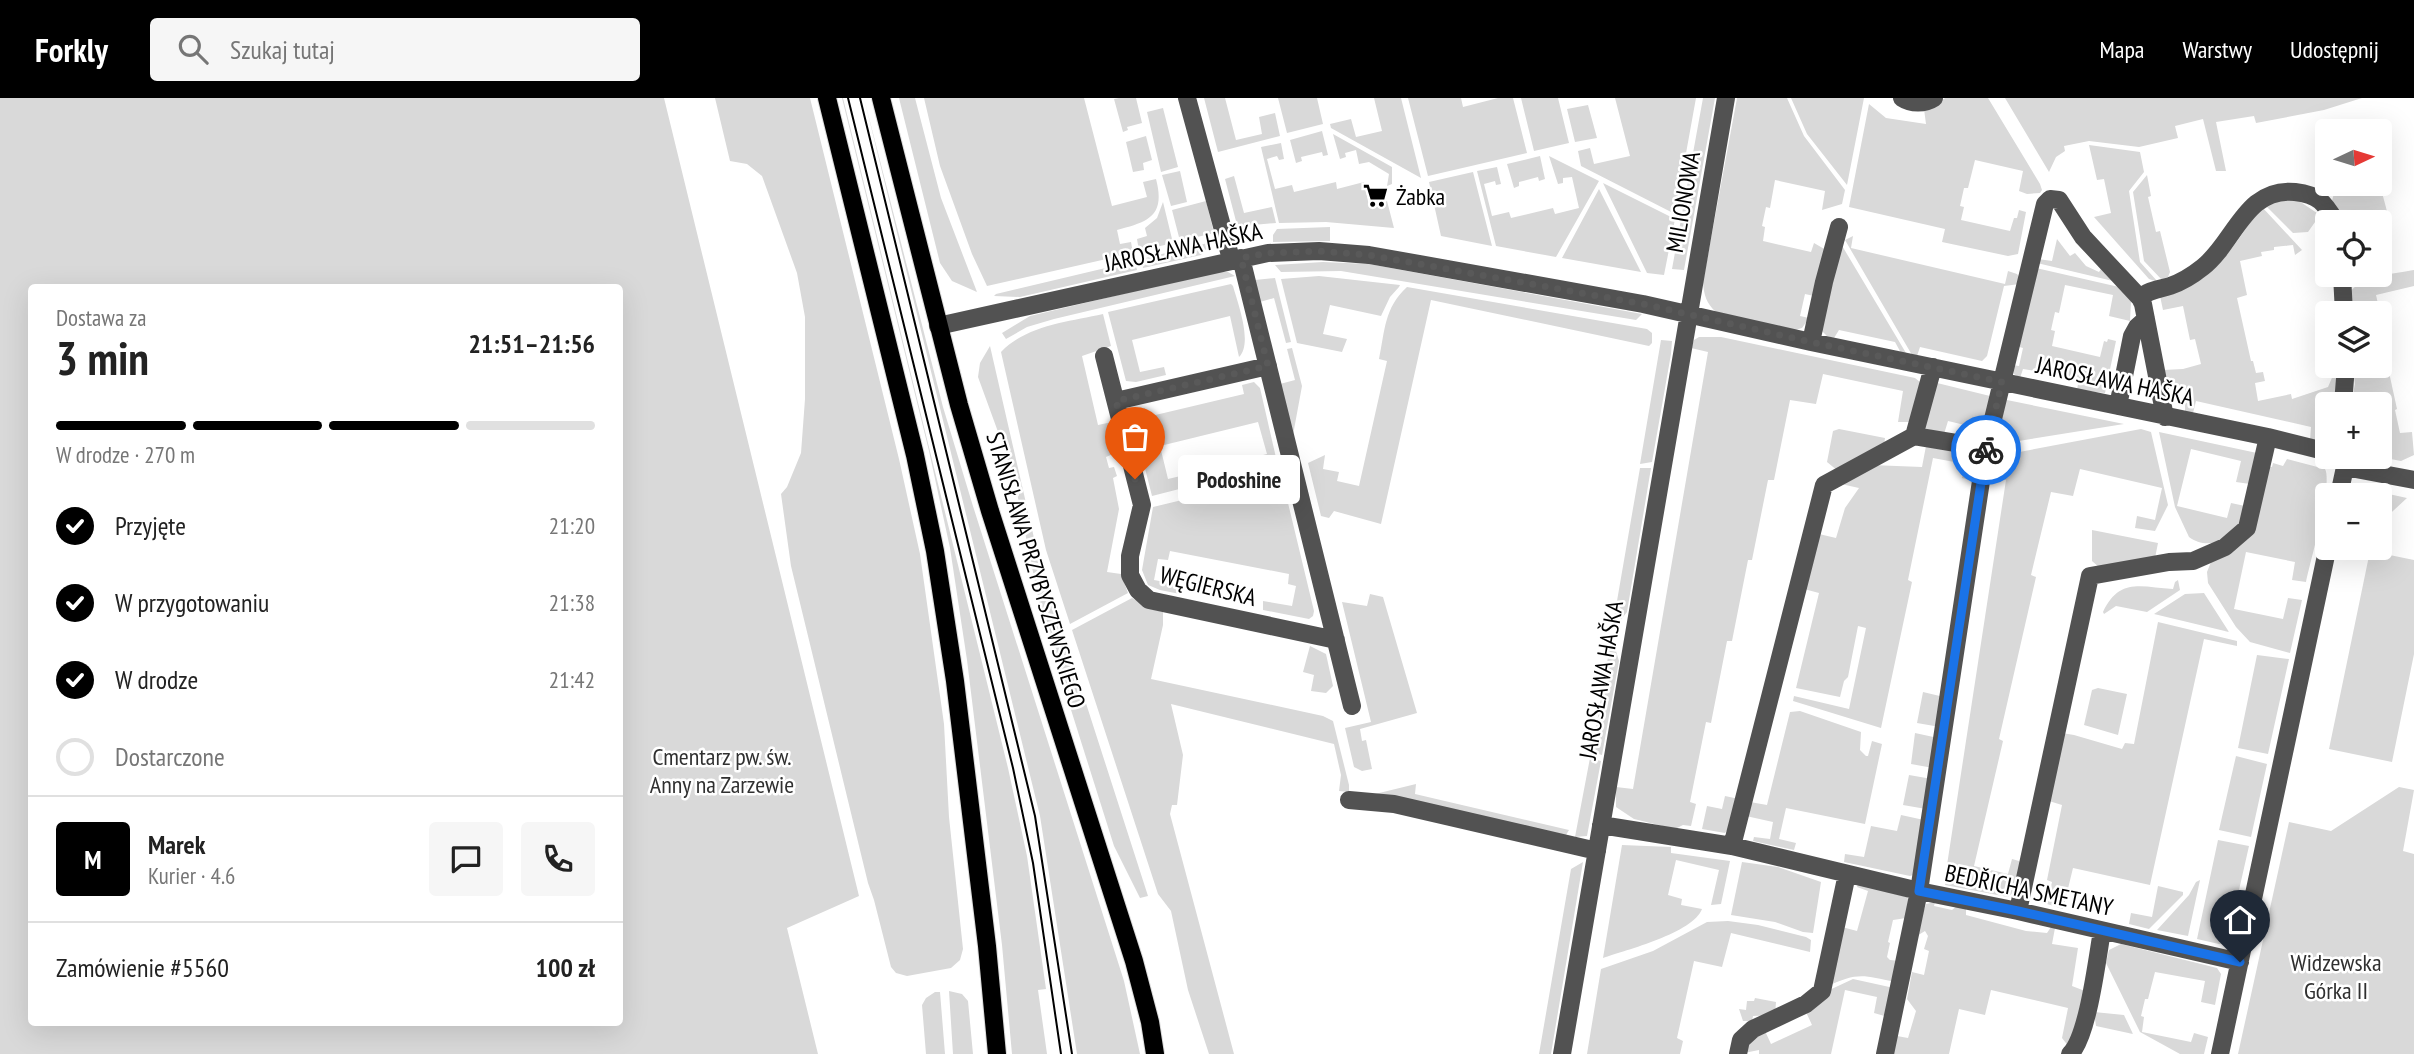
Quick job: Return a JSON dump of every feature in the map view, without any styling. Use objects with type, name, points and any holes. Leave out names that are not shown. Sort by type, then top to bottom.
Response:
[{"type":"main road","points":[[827,98],[915,455],[935,551],[955,681],[998,1054]]},
{"type":"main road","name":"STANISŁAWA PRZYBYSZEWSKIEGO","points":[[881,98],[938,326],[990,511],[1137,970],[1155,1054]]},
{"type":"street","points":[[1187,98],[1268,366],[1352,706]]},
{"type":"street","name":"MILIONOWA","points":[[1688,314],[1726,98]]},
{"type":"street","points":[[1902,98],[1907,102],[1917,103],[1934,98]]},
{"type":"street","points":[[2140,298],[2146,293],[2181,281],[2211,261],[2227,243],[2246,212],[2265,197],[2289,191],[2312,195],[2320,199],[2328,210]]},
{"type":"street","points":[[1885,1054],[1919,891],[1986,448],[2045,204],[2050,199],[2059,200],[2082,237],[2140,298],[2165,417]]},
{"type":"street","points":[[1811,342],[1839,227]]},
{"type":"street","name":"JAROSŁAWA HAŠKA","points":[[938,326],[1268,253],[1319,251],[1369,255],[1643,304],[2315,449]]},
{"type":"street","name":"JAROSŁAWA HAŠKA","points":[[1562,1054],[1688,314]]},
{"type":"street","points":[[2118,406],[2132,336],[2146,319]]},
{"type":"street","name":"WĘGIERSKA","points":[[1104,356],[1142,505],[1130,556],[1130,575],[1138,590],[1149,600],[1336,640]]},
{"type":"street","points":[[1116,401],[1268,366]]},
{"type":"street","points":[[1914,436],[1933,367]]},
{"type":"street","points":[[1732,846],[1824,485],[1914,436],[1986,448]]},
{"type":"street","points":[[2018,911],[2090,576],[2169,562],[2193,561],[2225,547],[2247,528],[2269,438]]},
{"type":"street","points":[[2375,469],[2414,480]]},
{"type":"street","points":[[2221,1054],[2325,560]]},
{"type":"street","points":[[1349,800],[1402,805],[1597,851]]},
{"type":"street","name":"BEDŘICHA SMETANY","points":[[1601,825],[1732,846],[1919,891],[2240,962]]},
{"type":"street","points":[[1738,1054],[1741,1040],[1753,1028],[1806,1004],[1822,991],[1847,874]]},
{"type":"street","points":[[2070,1054],[2075,1049],[2084,1026],[2102,932]]},
{"type":"green space","name":"Cmentarz pw. św. Anny na Zarzewie","points":[[0,98],[664,98],[859,896],[787,928],[818,1054],[0,1054]]},
{"type":"green space","points":[[715,98],[810,98],[920,554],[944,724],[949,817],[963,949],[960,960],[951,968],[907,976],[896,973],[891,967],[868,883],[791,566],[781,494],[787,487],[801,453],[805,399],[805,317],[797,273],[762,176],[747,164],[730,161]]},
{"type":"green space","points":[[842,98],[1008,768],[1027,856],[1046,989],[1038,990],[1047,1054],[1012,1054],[1002,945],[967,660],[950,548],[929,451]]},
{"type":"green space","points":[[864,98],[943,407],[1124,981],[1140,1054],[1077,1054],[1040,816]]},
{"type":"green space","points":[[899,98],[915,98],[941,198],[977,292],[952,281],[940,263]]},
{"type":"green space","points":[[924,98],[1084,98],[1112,206],[1147,197],[1143,182],[1156,179],[1158,202],[1152,216],[1117,230],[1120,244],[1131,242],[1133,253],[987,286],[972,254],[940,166]]},
{"type":"green space","points":[[1136,98],[1142,123],[1127,127],[1128,130],[1123,132],[1114,99]]},
{"type":"green space","points":[[1204,98],[1225,98],[1236,140],[1262,134],[1259,117],[1275,113],[1280,136],[1218,152]]},
{"type":"green space","points":[[1278,98],[1317,98],[1323,124],[1287,133]]},
{"type":"green space","points":[[1374,98],[1401,98],[1421,178],[1331,128],[1330,124],[1351,119],[1356,137],[1382,131]]},
{"type":"green space","points":[[1408,98],[1461,98],[1463,107],[1498,98],[1513,98],[1527,153],[1428,176]]},
{"type":"green space","points":[[1521,98],[1558,98],[1569,143],[1534,151]]},
{"type":"green space","points":[[1615,98],[1696,98],[1675,214],[1581,166],[1578,151],[1590,148],[1594,164],[1630,156]]},
{"type":"green space","points":[[1703,98],[1715,98],[1684,270],[1672,269]]},
{"type":"green space","points":[[1737,98],[1787,98],[1804,136],[1845,190],[1842,204],[1822,210],[1825,191],[1775,180],[1770,208],[1766,207],[1762,226],[1765,227],[1763,241],[1811,252],[1814,243],[1826,250],[1814,296],[1805,294],[1800,316],[1809,318],[1802,328],[1795,330],[1716,312],[1705,295],[1703,282]]},
{"type":"green space","points":[[1791,98],[1864,98],[1847,185],[1807,134]]},
{"type":"green space","points":[[1945,98],[1988,98],[2040,184],[2040,193],[2027,194],[2019,191],[2023,171],[1975,160],[1968,188],[1964,188],[1960,206],[1964,207],[1961,220],[2010,231],[2019,210],[2026,212],[2018,254],[2008,256],[1942,242],[1945,229],[1849,207],[1869,104],[1886,118],[1926,124],[1924,109],[1933,107]]},
{"type":"green space","points":[[2005,98],[2362,98],[2324,110],[2256,123],[2254,116],[2216,122],[2226,171],[2216,171],[2203,119],[2175,126],[2178,138],[2139,147],[2089,141],[2064,146],[2065,151],[2056,157],[2049,172]]},
{"type":"green space","points":[[1588,105],[1597,138],[1575,142],[1567,109]]},
{"type":"green space","points":[[1163,108],[1178,167],[1161,172],[1147,112]]},
{"type":"green space","points":[[1322,131],[1328,155],[1323,156],[1322,152],[1301,157],[1302,161],[1296,163],[1290,140]]},
{"type":"green space","points":[[1333,134],[1392,167],[1392,184],[1387,186],[1389,174],[1369,162],[1359,164],[1356,150],[1345,153],[1346,157],[1340,159]]},
{"type":"green space","points":[[1146,136],[1152,160],[1143,163],[1144,170],[1133,172],[1126,142]]},
{"type":"green space","points":[[1281,143],[1284,159],[1279,160],[1277,156],[1267,159],[1275,189],[1292,185],[1294,192],[1336,182],[1337,189],[1364,182],[1369,206],[1387,201],[1394,228],[1326,222],[1279,223],[1261,147]]},
{"type":"green space","points":[[2089,145],[2140,152],[2144,172],[2129,191],[2140,262],[2158,282],[2149,279],[2094,217],[2111,213],[2104,179],[2097,180]]},
{"type":"green space","points":[[1540,156],[1545,179],[1539,181],[1538,177],[1519,182],[1519,186],[1514,188],[1507,164]]},
{"type":"green space","points":[[1549,156],[1599,181],[1556,257],[1496,246],[1477,171],[1497,167],[1501,184],[1496,185],[1495,181],[1484,184],[1492,216],[1509,212],[1511,218],[1553,208],[1555,214],[1579,208],[1572,177],[1563,178],[1563,183],[1558,184]]},
{"type":"green space","points":[[1180,171],[1187,202],[1171,206],[1162,175]]},
{"type":"green space","points":[[1473,172],[1492,246],[1441,236],[1429,182]]},
{"type":"green space","points":[[2147,175],[2151,196],[2148,197],[2156,232],[2160,231],[2170,272],[2168,277],[2162,280],[2144,261],[2133,192]]},
{"type":"green space","points":[[1234,176],[1244,213],[1272,207],[1276,223],[1237,225],[1225,179]]},
{"type":"green space","points":[[1603,183],[1675,219],[1664,275],[1647,273]]},
{"type":"green space","points":[[1599,189],[1641,272],[1562,258]]},
{"type":"green space","points":[[2383,196],[2386,210],[2335,210],[2333,197]]},
{"type":"green space","points":[[2279,199],[2299,201],[2315,212],[2315,222],[2308,232],[2293,233],[2265,205]]},
{"type":"green space","points":[[1206,201],[1214,233],[1180,241],[1172,210]]},
{"type":"green space","points":[[1163,202],[1173,243],[1139,251],[1137,239],[1147,236],[1145,228],[1157,218]]},
{"type":"green space","points":[[2262,207],[2302,250],[2295,255],[2293,245],[2274,247],[2274,250],[2261,252],[2262,256],[2240,261],[2247,295],[2237,298],[2251,361],[2256,373],[2263,372],[2265,381],[2255,383],[2258,401],[2291,394],[2292,399],[2328,387],[2332,378],[2338,378],[2337,392],[2315,392],[2315,442],[2310,441],[2311,427],[2196,401],[2193,413],[2185,411],[2185,389],[2167,388],[2163,370],[2183,369],[2201,364],[2195,339],[2190,340],[2183,306],[2163,310],[2160,296],[2199,280],[2229,252]]},
{"type":"green space","points":[[1330,227],[1330,241],[1273,242],[1277,229]]},
{"type":"green space","points":[[1853,236],[1851,248],[2005,284],[2008,271],[2017,274],[2020,284],[2004,286],[1987,356],[1982,361],[1920,347],[1917,356],[1912,355],[1845,240]]},
{"type":"green space","points":[[2057,239],[2070,256],[2075,253],[2086,266],[2099,272],[2101,269],[2113,281],[2037,263],[2038,259],[2052,261]]},
{"type":"green space","points":[[1212,242],[1201,255],[1143,268],[1141,259]]},
{"type":"green space","points":[[1841,244],[1906,353],[1901,353],[1895,342],[1839,330],[1834,338],[1821,330]]},
{"type":"green space","points":[[1135,261],[1137,270],[1020,297],[994,296],[996,294]]},
{"type":"green space","points":[[1323,262],[1369,264],[1642,314],[1636,320],[1341,271],[1281,272],[1275,265]]},
{"type":"green space","points":[[2036,268],[2119,287],[2131,301],[2130,321],[2109,316],[2113,295],[2065,285],[2059,313],[2055,312],[2051,330],[2055,331],[2052,346],[2100,357],[2104,341],[2116,341],[2105,393],[2077,390],[2079,378],[2023,369],[2020,378],[2014,374],[2012,365],[2019,366],[2023,348],[2016,346]]},
{"type":"green space","points":[[2414,270],[2414,286],[2376,295],[2377,301],[2349,301],[2349,296],[2356,287],[2392,287],[2392,274]]},
{"type":"green space","points":[[1215,272],[1228,272],[1235,276],[1054,319],[1027,327],[1006,339],[1002,333],[1030,316]]},
{"type":"green space","points":[[1319,276],[1400,285],[1390,297],[1381,316],[1330,305],[1323,334],[1347,339],[1342,352],[1297,343],[1281,279]]},
{"type":"green space","points":[[1275,278],[1291,342],[1286,343],[1274,298],[1260,302],[1255,280]]},
{"type":"green space","points":[[1231,284],[1245,333],[1243,351],[1239,357],[1230,316],[1132,340],[1140,372],[1164,367],[1166,375],[1136,382],[1126,381],[1108,312]]},
{"type":"green space","points":[[1407,287],[1647,329],[1652,333],[1652,343],[1649,346],[1431,300],[1381,524],[1334,511],[1329,518],[1321,516],[1308,463],[1325,455],[1323,469],[1339,472],[1337,481],[1359,486],[1387,361],[1379,359],[1384,329],[1394,303]]},
{"type":"green space","points":[[1103,314],[1111,346],[1082,356],[1098,425],[1112,422],[1116,432],[1108,434],[1115,453],[1106,457],[1109,468],[1114,467],[1117,476],[1113,478],[1119,509],[1107,572],[1121,574],[1128,593],[1070,624],[1046,550],[1001,352],[1011,343],[1035,330]]},
{"type":"green space","points":[[1699,337],[1721,337],[1915,378],[1920,382],[1910,422],[1898,422],[1903,391],[1823,374],[1816,404],[1790,400],[1774,480],[1768,480],[1752,560],[1748,560],[1732,641],[1727,641],[1711,723],[1706,722],[1690,802],[1696,804],[1691,826],[1683,825],[1675,829],[1634,819],[1616,807],[1616,787],[1633,789],[1708,352],[1691,348],[1694,340]]},
{"type":"green space","points":[[1661,340],[1672,341],[1671,354],[1652,462],[1640,464]]},
{"type":"green space","points":[[990,346],[1037,551],[1148,896],[1140,898],[1114,846],[1043,621],[1017,493],[978,377],[980,363]]},
{"type":"green space","points":[[1292,348],[1302,386],[1293,435],[1280,384],[1295,380],[1287,349]]},
{"type":"green space","points":[[2354,378],[2390,378],[2400,433],[2412,432],[2414,455],[2401,461],[2392,459],[2392,392],[2353,392]]},
{"type":"green space","points":[[1254,382],[1260,388],[1277,462],[1246,472],[1243,460],[1267,454],[1258,422],[1160,446],[1168,479],[1193,473],[1195,485],[1152,496],[1134,425],[1133,419],[1137,411],[1145,408],[1147,417],[1244,394],[1242,385]]},
{"type":"green space","points":[[1933,382],[1990,396],[1987,419],[1976,417],[1973,427],[1948,421],[1944,434],[1921,427]]},
{"type":"green space","points":[[2002,399],[2124,424],[1994,445]]},
{"type":"green space","points":[[1839,429],[1885,438],[1884,445],[1838,471],[1827,462],[1833,431]]},
{"type":"green space","points":[[2141,429],[2151,432],[2168,505],[2155,531],[2135,528],[2137,516],[2155,520],[2162,488],[2080,469],[2073,496],[2051,492],[2031,575],[2036,577],[1999,739],[2003,741],[1974,866],[2008,874],[2012,859],[2019,861],[2023,866],[2015,891],[2008,897],[1945,885],[1950,866],[1947,865],[2006,480],[1990,474],[1993,457]]},
{"type":"green space","points":[[2159,432],[2257,453],[2250,484],[2236,482],[2241,461],[2191,449],[2177,506],[2227,518],[2231,503],[2245,506],[2240,524],[2227,538],[2207,543],[2189,537],[2175,507]]},
{"type":"green space","points":[[1926,446],[1978,452],[1977,481],[1962,478],[1965,464],[1933,458],[1908,580],[1912,582],[1881,728],[1793,701],[1794,696],[1849,709],[1866,628],[1858,626],[1848,677],[1844,681],[1840,697],[1796,688],[1819,593],[1804,589],[1819,534],[1836,538],[1845,508],[1859,488],[1841,484],[1871,465],[1922,467]]},
{"type":"green space","points":[[2287,459],[2315,466],[2315,469],[2325,469],[2327,477],[2327,483],[2315,483],[2315,544],[2306,582],[2292,580],[2295,562],[2246,552],[2234,609],[2283,619],[2288,598],[2302,600],[2290,653],[2250,642],[2236,627],[2208,583],[2207,572],[2211,562],[2231,551],[2265,466],[2272,467],[2273,463],[2283,466]]},
{"type":"green space","points":[[1640,468],[1651,468],[1627,612],[1620,621],[1613,624]]},
{"type":"green space","points":[[1276,476],[1282,478],[1313,616],[1309,619],[1263,610],[1263,601],[1292,606],[1296,586],[1288,584],[1289,574],[1170,551],[1168,560],[1158,559],[1154,580],[1181,585],[1180,594],[1148,585],[1142,570],[1153,507],[1232,488],[1237,492],[1237,486]]},
{"type":"green space","points":[[2392,495],[2407,498],[2392,512]]},
{"type":"green space","points":[[2092,530],[2158,543],[2155,558],[2100,568],[2092,561]]},
{"type":"green space","points":[[2392,556],[2414,560],[2414,654],[2392,762],[2329,749],[2368,560],[2392,560]]},
{"type":"green space","points":[[2178,580],[2180,590],[2147,612],[2116,606],[2104,614],[2103,612],[2116,593],[2124,589],[2141,586],[2173,589]]},
{"type":"green space","points":[[2204,593],[2229,632],[2154,614],[2185,594]]},
{"type":"green space","points":[[1370,594],[1383,597],[1417,713],[1360,729],[1362,741],[1366,740],[1372,769],[1362,771],[1354,767],[1345,728],[1371,722],[1342,602],[1367,606]]},
{"type":"green space","points":[[1132,598],[1151,609],[1163,612],[1163,625],[1151,679],[1323,716],[1333,721],[1349,785],[1349,792],[1339,791],[1341,775],[1334,744],[1171,704],[1183,755],[1177,805],[1172,805],[1170,814],[1234,1054],[1209,1054],[1188,990],[1171,911],[1158,894],[1072,630]]},
{"type":"green space","points":[[2158,622],[2237,641],[2237,646],[2204,639],[2150,885],[2073,868],[2063,909],[2047,904],[2052,882],[2047,880],[2062,805],[2049,801],[2062,733],[2122,749],[2125,743],[2134,744]]},
{"type":"green space","points":[[1610,645],[1616,651],[1619,661],[1602,755],[1592,752]]},
{"type":"green space","points":[[1310,646],[1326,654],[1333,686],[1326,693],[1311,691],[1314,675],[1303,672]]},
{"type":"green space","points":[[2257,655],[2289,659],[2268,754],[2238,748]]},
{"type":"green space","points":[[2098,688],[2127,694],[2118,735],[2084,725],[2092,690]]},
{"type":"green space","points":[[1923,692],[1944,697],[1940,727],[1917,723]]},
{"type":"green space","points":[[1800,711],[1861,732],[1860,750],[1866,756],[1872,741],[1882,744],[1865,824],[1786,808],[1779,839],[1796,843],[1794,850],[1753,841],[1754,837],[1770,839],[1773,822],[1746,816],[1750,802],[1767,805],[1790,712]]},
{"type":"green space","points":[[1915,733],[1938,738],[1933,768],[1911,764]]},
{"type":"green space","points":[[2236,756],[2267,764],[2251,837],[2219,830]]},
{"type":"green space","points":[[1590,758],[1601,761],[1587,836],[1575,837]]},
{"type":"green space","points":[[1909,775],[1932,779],[1926,809],[1903,805]]},
{"type":"green space","points":[[1416,784],[1415,794],[1569,830],[1566,835],[1375,794]]},
{"type":"green space","name":"Widzewska Górka II","points":[[2399,787],[2414,790],[2403,851],[2414,854],[2414,1054],[2238,1054],[2289,822],[2331,831]]},
{"type":"green space","points":[[1725,796],[1739,799],[1733,823],[1725,833],[1702,829],[1707,806],[1722,809]]},
{"type":"green space","points":[[1901,815],[1924,820],[1913,875],[1844,862],[1845,854],[1864,857],[1871,826],[1897,831]]},
{"type":"green space","points":[[2218,840],[2249,846],[2227,943],[2219,944],[2197,939]]},
{"type":"green space","points":[[1622,845],[1671,847],[1671,853],[1730,861],[1721,904],[1711,905],[1719,870],[1676,860],[1668,895],[1682,899],[1681,905],[1702,909],[1696,918],[1658,940],[1603,958]]},
{"type":"green space","points":[[1583,862],[1551,1054],[1539,1054],[1571,869]]},
{"type":"green space","points":[[1742,862],[1778,867],[1821,882],[1813,933],[1775,922],[1731,915]]},
{"type":"green space","points":[[2200,880],[2188,936],[2157,930],[2189,895],[2196,882]]},
{"type":"green space","points":[[1858,884],[1907,897],[1910,903],[1906,918],[1893,920],[1888,942],[1887,957],[1900,961],[1895,982],[1860,976],[1826,987],[1842,927],[1857,931],[1868,891],[1857,887]]},
{"type":"green space","points":[[2158,886],[2183,892],[2183,895],[2149,929],[2129,924],[2131,913],[2152,917]]},
{"type":"green space","points":[[1935,902],[1934,906],[1952,910],[1957,906],[1966,909],[1966,915],[2026,931],[2047,933],[2051,927],[2055,928],[2052,944],[2078,948],[2072,986],[2085,991],[2069,1047],[2062,1038],[2068,1008],[1991,990],[1985,1015],[1959,1009],[1949,1054],[1893,1054],[1897,1036],[1908,1038],[1916,1011],[1907,999],[1912,972],[1924,975],[1929,951],[1924,949],[1928,936],[1925,931],[1915,937],[1926,904]]},
{"type":"green space","points":[[1728,921],[1758,925],[1806,937],[1811,940],[1810,952],[1731,933],[1722,967],[1694,961],[1677,1038],[1683,1041],[1680,1054],[1587,1054],[1601,969],[1653,951],[1707,922]]},
{"type":"green space","points":[[2121,944],[2217,968],[2221,974],[2215,1005],[2201,1002],[2205,981],[2155,972],[2141,1016],[2144,1017],[2142,1032],[2191,1042],[2194,1033],[2208,1037],[2204,1054],[2180,1054],[2140,1032],[2106,963],[2109,950]]},
{"type":"green space","points":[[1853,979],[1894,988],[1888,1017],[1874,1013],[1877,997],[1845,990],[1831,1054],[1759,1054],[1759,1050],[1744,1053],[1749,1042],[1765,1031],[1771,1044],[1812,1025],[1806,1012],[1823,993]]},
{"type":"green space","points":[[949,991],[962,994],[968,1001],[973,1054],[953,1054]]},
{"type":"green space","points":[[940,992],[945,1054],[926,1054],[922,1005],[926,998]]},
{"type":"green space","points":[[1755,998],[1776,1002],[1775,1015],[1753,1016],[1752,1021],[1743,1021],[1739,1009],[1746,1010],[1747,1001],[1754,1001]]},
{"type":"green space","points":[[2094,1012],[2124,1015],[2133,1034],[2096,1026]]},
{"type":"tram line","points":[[848,98],[1013,768],[1033,863],[1061,1054]]},
{"type":"tram line","points":[[860,98],[1035,816],[1072,1054]]},
{"type":"way so far","points":[[1135,479],[1116,401],[1268,366],[1241,258],[1268,253],[1319,251],[1369,255],[1643,304],[2002,382],[1986,450]]},
{"type":"place","name":"Żabka","points":[[1376,196]]},
{"type":"place","name":"Podoshine","points":[[1135,479]]},
{"type":"route","points":[[1986,450],[1919,891],[2240,962]]}]
